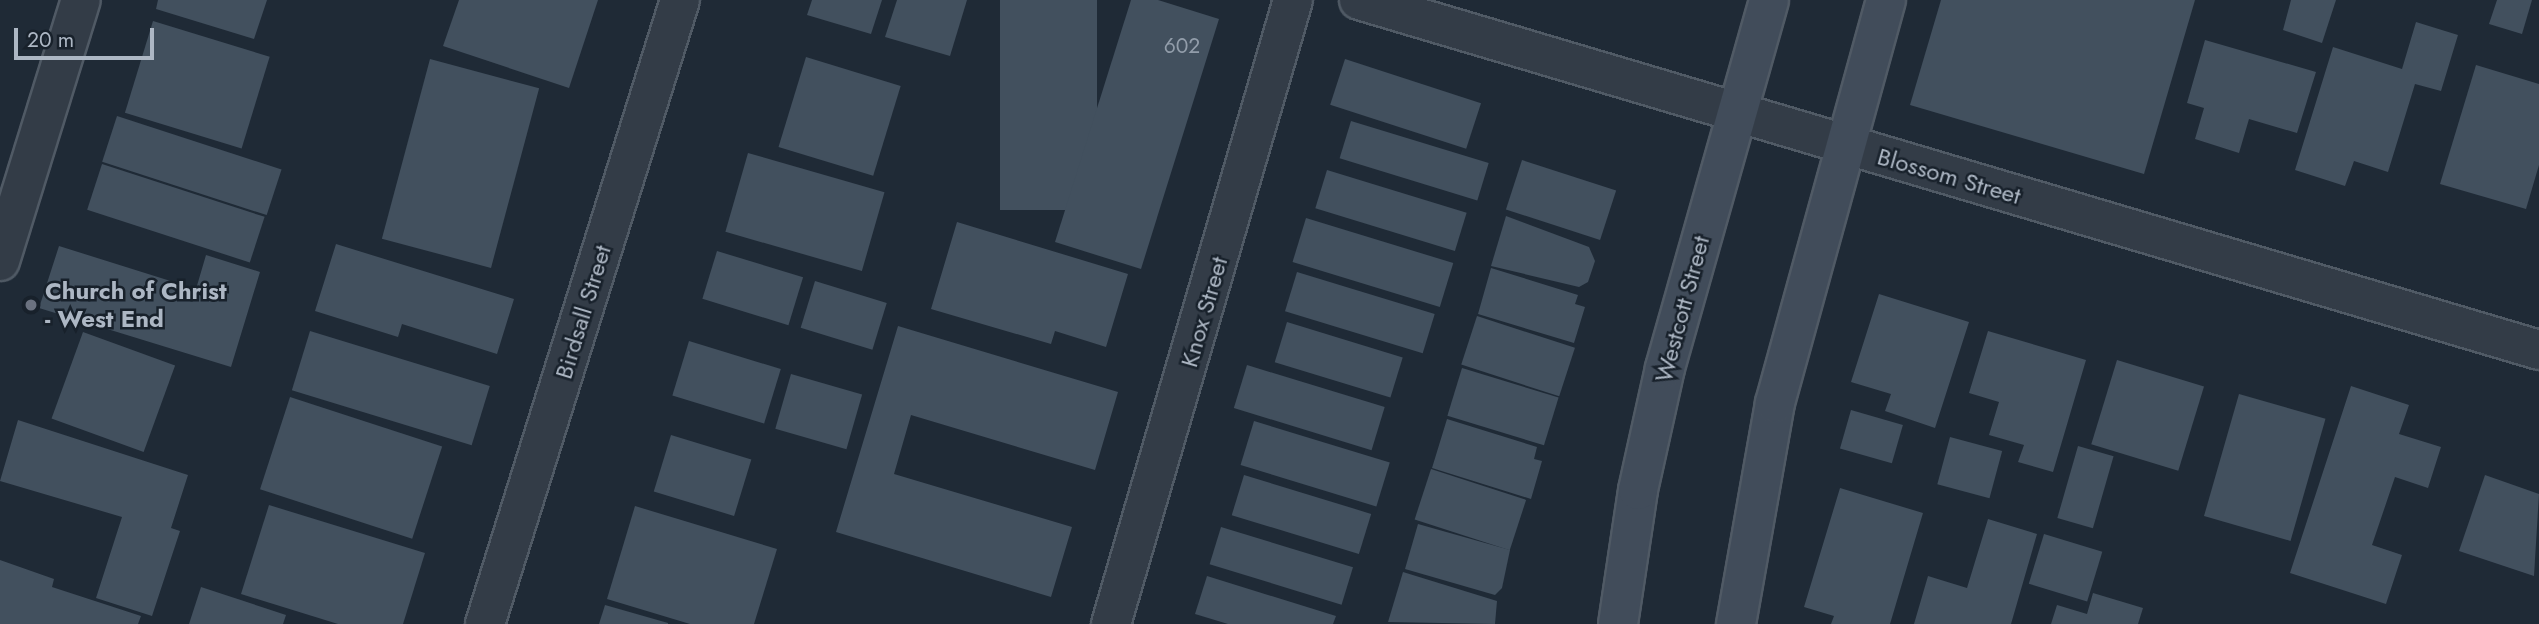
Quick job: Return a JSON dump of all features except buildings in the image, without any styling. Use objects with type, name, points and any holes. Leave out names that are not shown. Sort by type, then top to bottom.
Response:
[{"type":"main road","name":"Westcott Street","points":[[1618,624],[1662,382],[1735,112],[1769,0]]},
{"type":"main road","points":[[1736,624],[1775,402],[1886,0]]},
{"type":"street","points":[[0,261],[80,0]]},
{"type":"street","name":"Birdsall Street","points":[[485,624],[680,0]]},
{"type":"street","name":"Knox Street","points":[[1111,624],[1293,0]]},
{"type":"street","name":"Blossom Street","points":[[1359,0],[2539,350]]},
{"type":"place","name":"Church of Christ - West End","points":[[31,305]]}]
